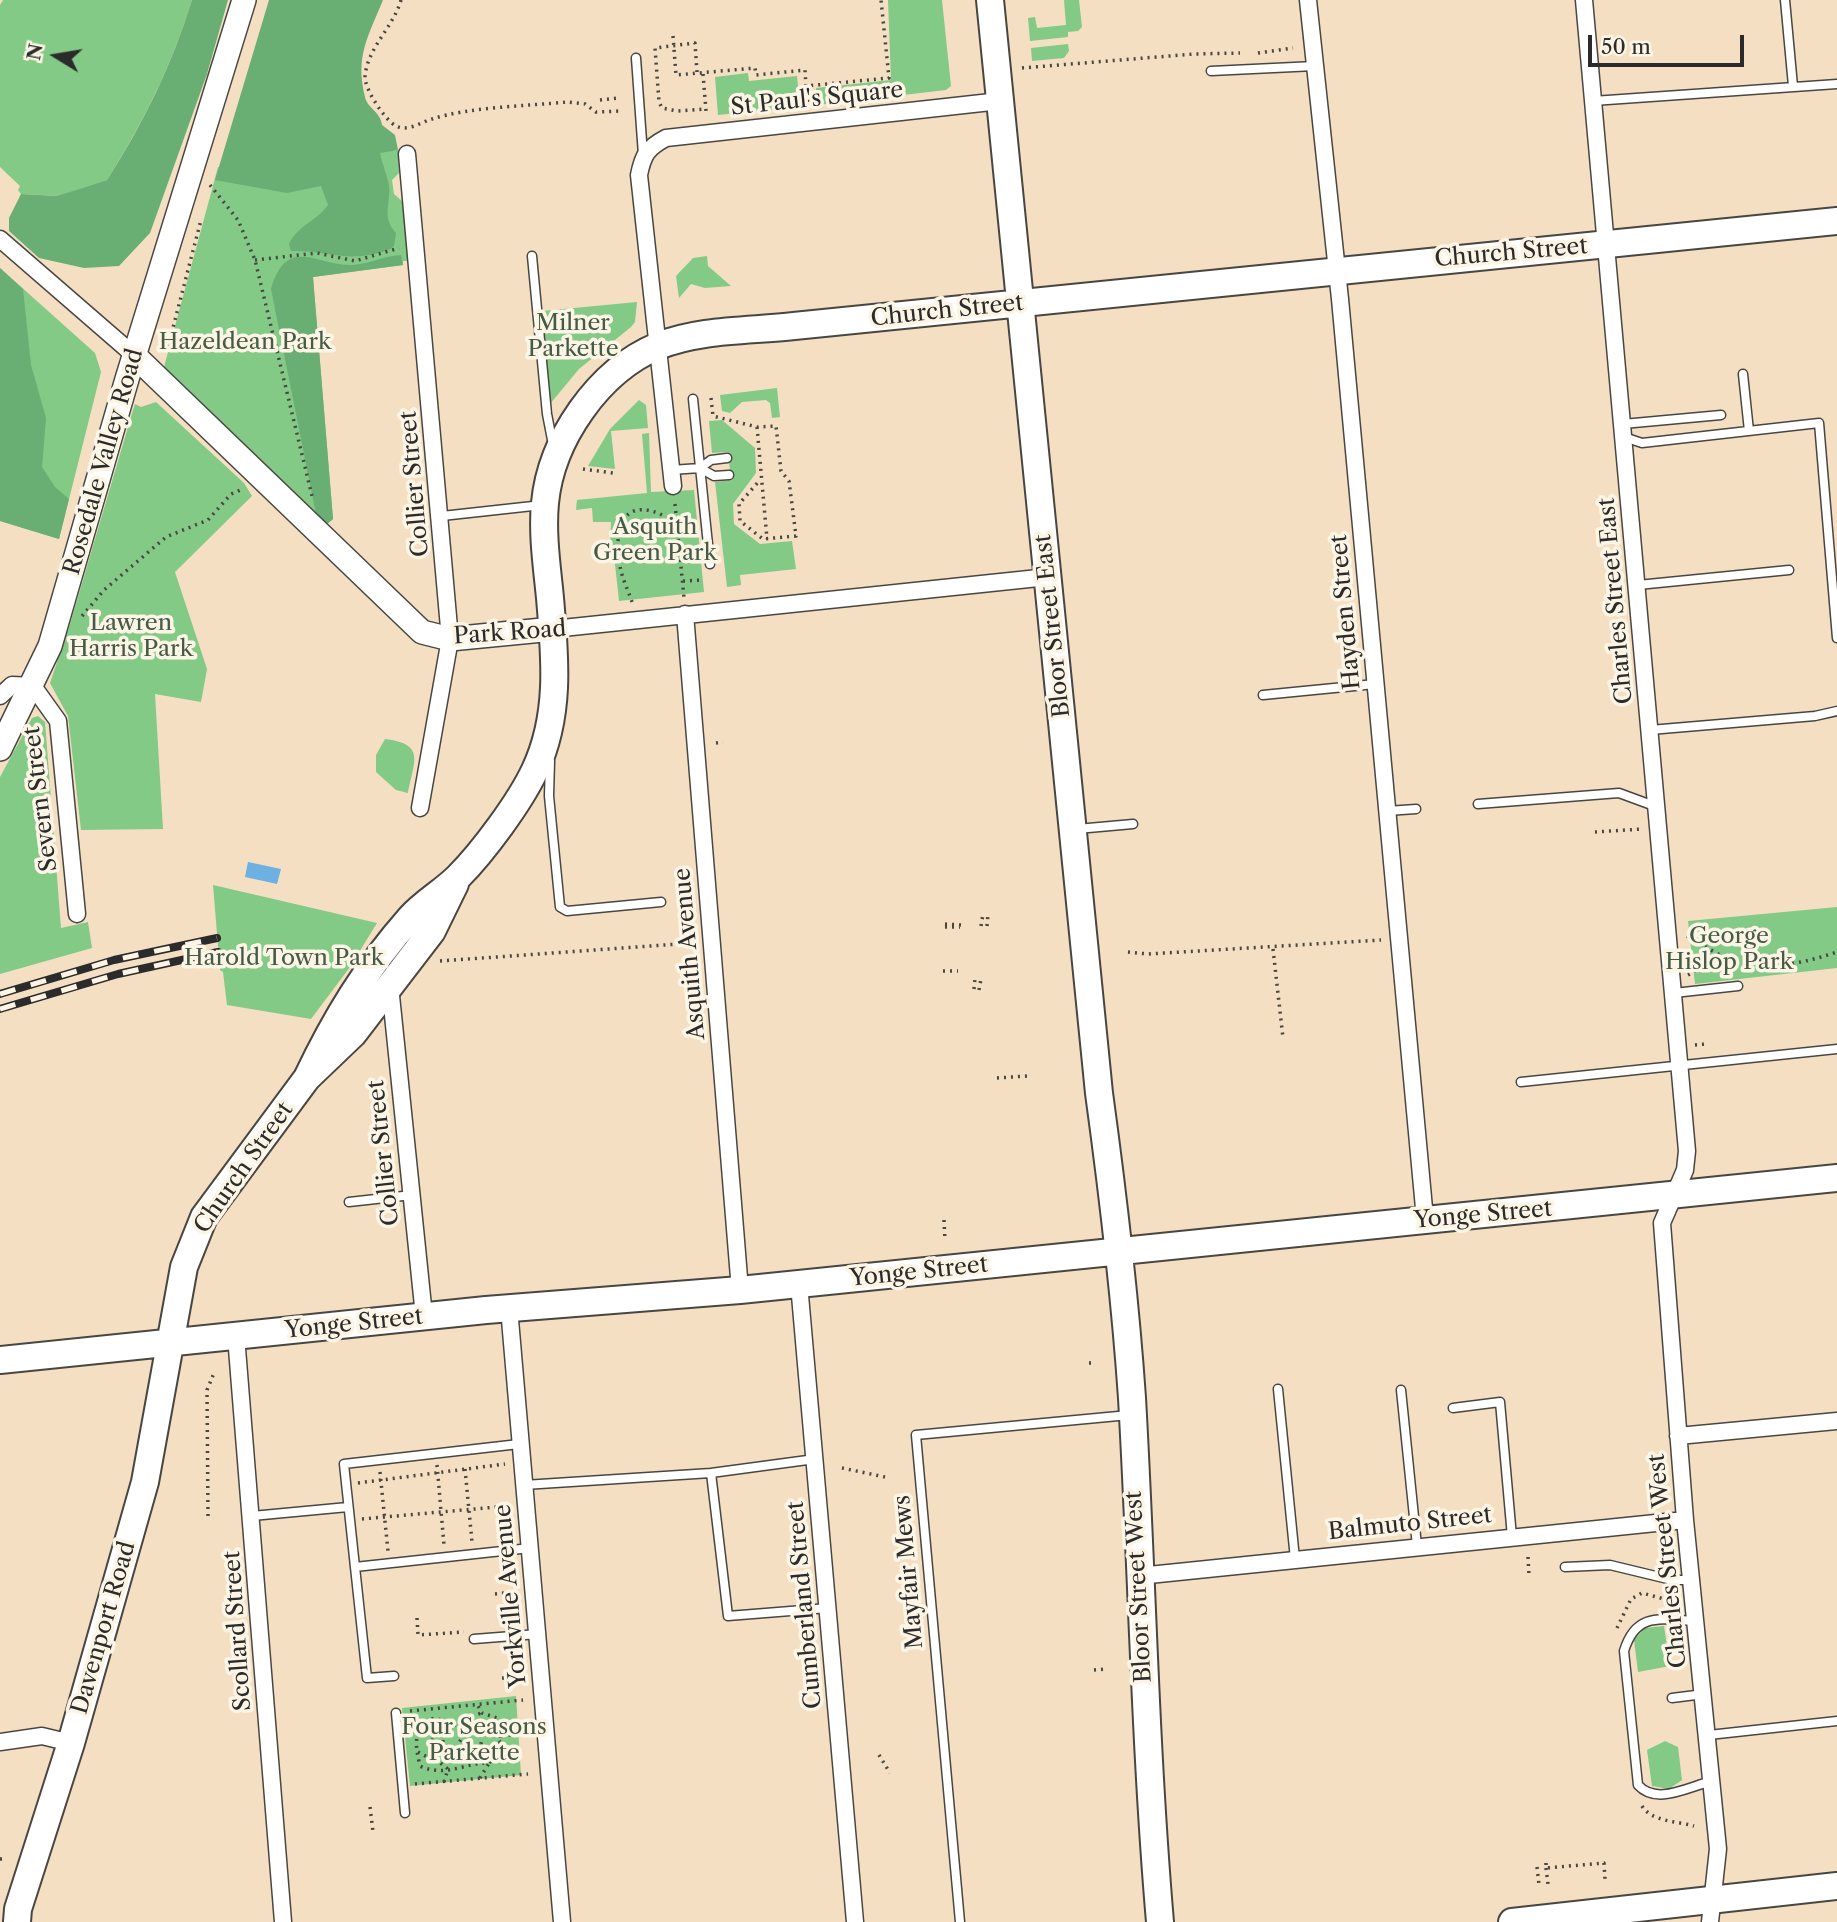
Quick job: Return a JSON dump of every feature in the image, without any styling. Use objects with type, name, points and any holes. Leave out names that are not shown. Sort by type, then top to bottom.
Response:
[{"type":"main road","name":"Bloor Street East","points":[[990,0],[1099,1093],[1119,1251]]},
{"type":"main road","name":"Church Street","points":[[307,1078],[337,1014],[388,945],[411,916],[459,876],[524,793],[551,728],[555,707],[545,504],[555,458],[576,416],[589,400],[627,365],[658,346],[708,335],[1837,221]]},
{"type":"main road","name":"Church Street","points":[[171,1343],[184,1267],[204,1217],[307,1078],[354,1034],[432,932],[459,876]]},
{"type":"main road","name":"Yonge Street","points":[[0,1360],[424,1316],[740,1290],[1837,1178]]},
{"type":"main road","name":"Bloor Street West","points":[[1119,1251],[1132,1414],[1160,1922]]},
{"type":"main road","name":"Davenport Road","points":[[15,1918],[71,1743],[145,1482],[171,1343]]},
{"type":"main road","points":[[1513,1922],[1711,1912],[1837,1886]]},
{"type":"street","name":"Rosedale Valley Road","points":[[0,749],[33,686],[50,646],[244,0]]},
{"type":"street","name":"Hayden Street","points":[[1308,0],[1424,1219]]},
{"type":"street","name":"Charles Street East","points":[[1584,0],[1608,243],[1687,1151],[1685,1170],[1674,1196]]},
{"type":"street","name":"St Paul's Square","points":[[643,155],[652,145],[666,138],[1000,101]]},
{"type":"street","name":"Collier Street","points":[[407,154],[442,516],[450,639],[419,808]]},
{"type":"street","points":[[643,155],[639,175],[672,478]]},
{"type":"street","name":"Park Road","points":[[0,239],[135,356],[415,626],[432,636],[450,639],[584,628],[685,607],[1048,577]]},
{"type":"street","name":"Asquith Avenue","points":[[685,607],[740,1290]]},
{"type":"street","points":[[0,696],[12,685],[33,686]]},
{"type":"street","name":"Severn Street","points":[[33,686],[58,721],[77,914]]},
{"type":"street","name":"Collier Street","points":[[390,986],[424,1316]]},
{"type":"street","name":"Charles Street West","points":[[1674,1196],[1662,1223],[1685,1520],[1698,1621],[1718,1849],[1711,1912]]},
{"type":"street","name":"Cumberland Street","points":[[799,1284],[855,1922]]},
{"type":"street","name":"Yorkville Avenue","points":[[509,1308],[562,1922]]},
{"type":"street","name":"Scollard Street","points":[[236,1336],[283,1922]]},
{"type":"street","points":[[1678,1436],[1837,1421]]},
{"type":"street","name":"Balmuto Street","points":[[1139,1576],[1685,1520]]},
{"type":"street","points":[[0,1742],[42,1736],[71,1743]]},
{"type":"lane","points":[[1785,0],[1793,86]]},
{"type":"lane","points":[[636,58],[643,155]]},
{"type":"lane","points":[[1211,71],[1315,66]]},
{"type":"lane","points":[[1593,101],[1837,84]]},
{"type":"lane","points":[[532,256],[547,414],[555,458]]},
{"type":"lane","points":[[1743,374],[1749,431]]},
{"type":"lane","points":[[693,399],[710,564]]},
{"type":"lane","points":[[1624,430],[1721,415]]},
{"type":"lane","points":[[1624,430],[1642,443],[1819,423],[1837,638]]},
{"type":"lane","points":[[672,478],[700,468],[711,460],[727,458]]},
{"type":"lane","points":[[700,468],[714,476],[729,475]]},
{"type":"lane","points":[[442,516],[545,504]]},
{"type":"lane","points":[[1637,585],[1790,570]]},
{"type":"lane","points":[[1263,695],[1375,684]]},
{"type":"lane","points":[[1650,730],[1815,716],[1837,711]]},
{"type":"lane","points":[[551,728],[549,796],[560,906],[567,911],[661,902]]},
{"type":"lane","points":[[1478,804],[1619,793],[1639,798],[1657,807]]},
{"type":"lane","points":[[1387,811],[1416,809]]},
{"type":"lane","points":[[1073,830],[1133,824]]},
{"type":"lane","points":[[1674,993],[1738,986]]},
{"type":"lane","points":[[1521,1082],[1837,1049]]},
{"type":"lane","points":[[349,1202],[412,1195]]},
{"type":"lane","points":[[1278,1389],[1295,1559]]},
{"type":"lane","points":[[1401,1390],[1417,1546]]},
{"type":"lane","points":[[1453,1408],[1500,1402],[1512,1537]]},
{"type":"lane","name":"Mayfair Mews","points":[[960,1922],[916,1435],[1132,1414]]},
{"type":"lane","points":[[394,1676],[367,1678],[344,1464],[519,1444]]},
{"type":"lane","points":[[524,1485],[711,1473],[815,1459]]},
{"type":"lane","points":[[711,1473],[728,1616],[828,1608]]},
{"type":"lane","points":[[252,1516],[348,1507]]},
{"type":"lane","points":[[355,1567],[530,1548]]},
{"type":"lane","points":[[1565,1567],[1610,1565],[1662,1578],[1693,1580]]},
{"type":"lane","points":[[1698,1621],[1646,1620],[1630,1632],[1624,1651],[1638,1785],[1646,1793],[1662,1796],[1713,1780]]},
{"type":"lane","points":[[474,1639],[538,1634]]},
{"type":"lane","points":[[1672,1698],[1705,1694]]},
{"type":"lane","points":[[396,1713],[405,1813]]},
{"type":"lane","points":[[1709,1735],[1837,1721]]},
{"type":"path","points":[[401,0],[396,18],[372,52],[365,77],[367,92],[396,125],[406,128],[433,118],[567,102],[585,104],[596,112],[621,111]]},
{"type":"path","points":[[806,86],[889,78],[881,0]]},
{"type":"path","points":[[673,36],[676,75],[755,68],[756,75],[805,70],[808,107]]},
{"type":"path","points":[[660,115],[654,48],[695,43],[698,74]]},
{"type":"path","points":[[1022,68],[1293,48]]},
{"type":"path","points":[[703,73],[706,121]]},
{"type":"path","points":[[600,100],[619,98]]},
{"type":"path","points":[[659,102],[669,111],[705,109]]},
{"type":"path","points":[[210,185],[238,220],[255,260],[320,532]]},
{"type":"path","points":[[255,260],[317,253],[355,261],[387,253]]},
{"type":"path","points":[[711,398],[713,416],[757,427],[776,426],[781,471],[789,481],[796,536],[767,539],[755,534],[740,521],[739,504],[760,480]]},
{"type":"path","points":[[757,427],[767,539]]},
{"type":"path","points":[[583,469],[613,473],[613,476]]},
{"type":"path","points":[[672,478],[685,607]]},
{"type":"path","points":[[77,621],[104,590],[166,537],[208,520],[232,494],[251,485]]},
{"type":"path","points":[[632,603],[620,567],[618,549],[619,532],[626,515],[640,508],[649,508],[678,524]]},
{"type":"path","points":[[682,581],[704,580]]},
{"type":"path","points":[[716,743],[723,742]]},
{"type":"path","points":[[1595,832],[1642,830]]},
{"type":"path","points":[[981,926],[986,914],[987,926]]},
{"type":"path","points":[[945,925],[961,926]]},
{"type":"path","points":[[1682,933],[1723,957],[1746,965],[1776,964],[1837,952]]},
{"type":"path","points":[[1128,952],[1148,954],[1273,949],[1385,940]]},
{"type":"path","points":[[430,961],[693,943]]},
{"type":"path","points":[[1273,949],[1283,1038]]},
{"type":"path","points":[[1686,976],[1723,957]]},
{"type":"path","points":[[943,972],[958,972]]},
{"type":"path","points":[[976,989],[978,979]]},
{"type":"path","points":[[1693,1045],[1706,1044]]},
{"type":"path","points":[[997,1078],[1027,1076]]},
{"type":"path","points":[[944,1220],[945,1241]]},
{"type":"path","points":[[208,1516],[207,1390],[214,1373]]},
{"type":"path","points":[[463,1450],[473,1554]]},
{"type":"path","points":[[435,1454],[445,1557]]},
{"type":"path","points":[[379,1460],[389,1564]]},
{"type":"path","points":[[346,1484],[505,1464]]},
{"type":"path","points":[[842,1468],[885,1477]]},
{"type":"path","points":[[350,1520],[508,1506]]},
{"type":"path","points":[[1528,1557],[1529,1575]]},
{"type":"path","points":[[495,1594],[514,1592]]},
{"type":"path","points":[[1094,1670],[1106,1669]]},
{"type":"path","points":[[396,1713],[523,1700]]},
{"type":"path","points":[[477,1704],[482,1713]]},
{"type":"path","points":[[443,1708],[434,1718],[421,1724],[416,1733],[421,1766],[429,1770],[458,1770],[477,1762],[489,1763]]},
{"type":"path","points":[[433,1757],[433,1739],[448,1732],[454,1723],[482,1713],[497,1718],[502,1733],[499,1752],[480,1779]]},
{"type":"path","points":[[434,1718],[454,1723]]},
{"type":"path","points":[[464,1718],[485,1724],[500,1742]]},
{"type":"path","points":[[474,1723],[482,1739],[477,1762]]},
{"type":"path","points":[[455,1755],[458,1742],[466,1733],[476,1731]]},
{"type":"path","points":[[442,1733],[444,1751],[455,1755],[472,1755],[481,1750]]},
{"type":"path","points":[[502,1733],[525,1733]]},
{"type":"path","points":[[418,1752],[429,1758],[433,1757],[448,1769]]},
{"type":"path","points":[[879,1755],[890,1773]]},
{"type":"path","points":[[444,1782],[448,1769]]},
{"type":"path","points":[[402,1786],[528,1774]]},
{"type":"path","points":[[370,1808],[373,1832]]},
{"type":"path","points":[[1548,1884],[1546,1865],[1601,1862],[1604,1863],[1605,1879]]},
{"type":"path","points":[[1538,1867],[1539,1885]]},
{"type":"green space","points":[[3,0],[192,0],[156,93],[107,180],[58,196],[21,194],[18,190],[20,186],[0,167],[0,5]]},
{"type":"green space","points":[[192,0],[228,0],[207,74],[150,233],[119,266],[84,268],[39,258],[9,231],[9,218],[21,194],[57,196],[107,180],[155,93]]},
{"type":"green space","points":[[269,0],[383,0],[368,36],[361,70],[366,101],[382,125],[395,135],[398,150],[380,153],[389,185],[389,221],[396,233],[394,246],[390,249],[363,256],[291,251],[289,244],[293,238],[328,205],[321,186],[287,193],[215,180]]},
{"type":"green space","points":[[888,0],[942,0],[951,86],[946,90],[817,105],[816,88],[891,80]]},
{"type":"green space","points":[[1064,0],[1079,0],[1082,27],[1078,31],[1068,32],[1068,37],[1030,41],[1028,18],[1035,17],[1037,28],[1066,25]]},
{"type":"green space","points":[[1068,44],[1069,51],[1064,58],[1032,61],[1031,48]]},
{"type":"green space","points":[[748,73],[749,81],[797,76],[800,107],[718,115],[715,77]]},
{"type":"green space","name":"Hazeldean Park","points":[[398,150],[399,173],[392,180],[394,194],[403,202],[408,261],[403,261],[403,265],[313,277],[333,519],[326,525],[164,367],[218,167],[246,167]]},
{"type":"green space","points":[[401,255],[403,265],[313,277],[333,519],[326,525],[316,514],[271,289],[285,262],[294,258],[304,257],[352,265]]},
{"type":"green space","points":[[707,256],[708,266],[731,286],[705,288],[691,284],[679,298],[676,276],[693,258]]},
{"type":"green space","points":[[0,268],[95,353],[101,372],[59,539],[0,521]]},
{"type":"green space","points":[[0,268],[23,289],[31,365],[46,418],[42,467],[55,487],[69,499],[59,539],[0,521]]},
{"type":"green space","name":"Milner Parkette","points":[[637,302],[635,322],[631,327],[579,369],[550,404],[542,311]]},
{"type":"green space","points":[[777,388],[780,417],[772,418],[770,403],[766,400],[742,402],[730,413],[722,411],[720,395]]},
{"type":"green space","points":[[639,400],[646,405],[648,428],[611,431],[615,469],[588,466],[610,429]]},
{"type":"green space","name":"Lawren Harris Park","points":[[156,402],[244,483],[252,496],[175,572],[207,669],[201,702],[155,694],[163,829],[81,830],[68,716],[50,683],[135,404],[141,407]]},
{"type":"green space","points":[[722,420],[755,448],[756,473],[733,504],[734,524],[760,544],[792,541],[796,569],[740,575],[741,585],[727,587],[715,482],[731,480],[728,452],[712,453],[709,421]]},
{"type":"green space","name":"Asquith Green Park","points":[[649,433],[651,492],[694,490],[704,592],[619,601],[614,555],[610,555],[611,522],[593,522],[592,508],[576,510],[577,500],[647,493],[642,434]]},
{"type":"green space","points":[[38,716],[45,722],[61,928],[88,922],[92,948],[0,974],[0,777],[32,718]]},
{"type":"green space","points":[[385,739],[398,741],[412,750],[414,763],[408,793],[396,790],[376,772],[376,755]]},
{"type":"green space","name":"Harold Town Park","points":[[213,885],[377,923],[350,967],[311,1019],[227,1005],[223,972],[220,970]]},
{"type":"green space","name":"George Hislop Park","points":[[1837,907],[1837,968],[1695,984],[1688,921]]},
{"type":"green space","points":[[1664,1626],[1670,1666],[1638,1672],[1634,1640],[1645,1628]]},
{"type":"green space","name":"Four Seasons Parkette","points":[[516,1696],[521,1775],[410,1786],[402,1708]]},
{"type":"green space","points":[[1665,1741],[1678,1747],[1682,1780],[1669,1789],[1652,1786],[1647,1750]]},
{"type":"water","points":[[248,862],[281,869],[277,884],[245,877]]},
{"type":"railway","points":[[0,994],[114,960],[217,938]]},
{"type":"railway","points":[[0,1009],[118,974],[218,952]]}]
